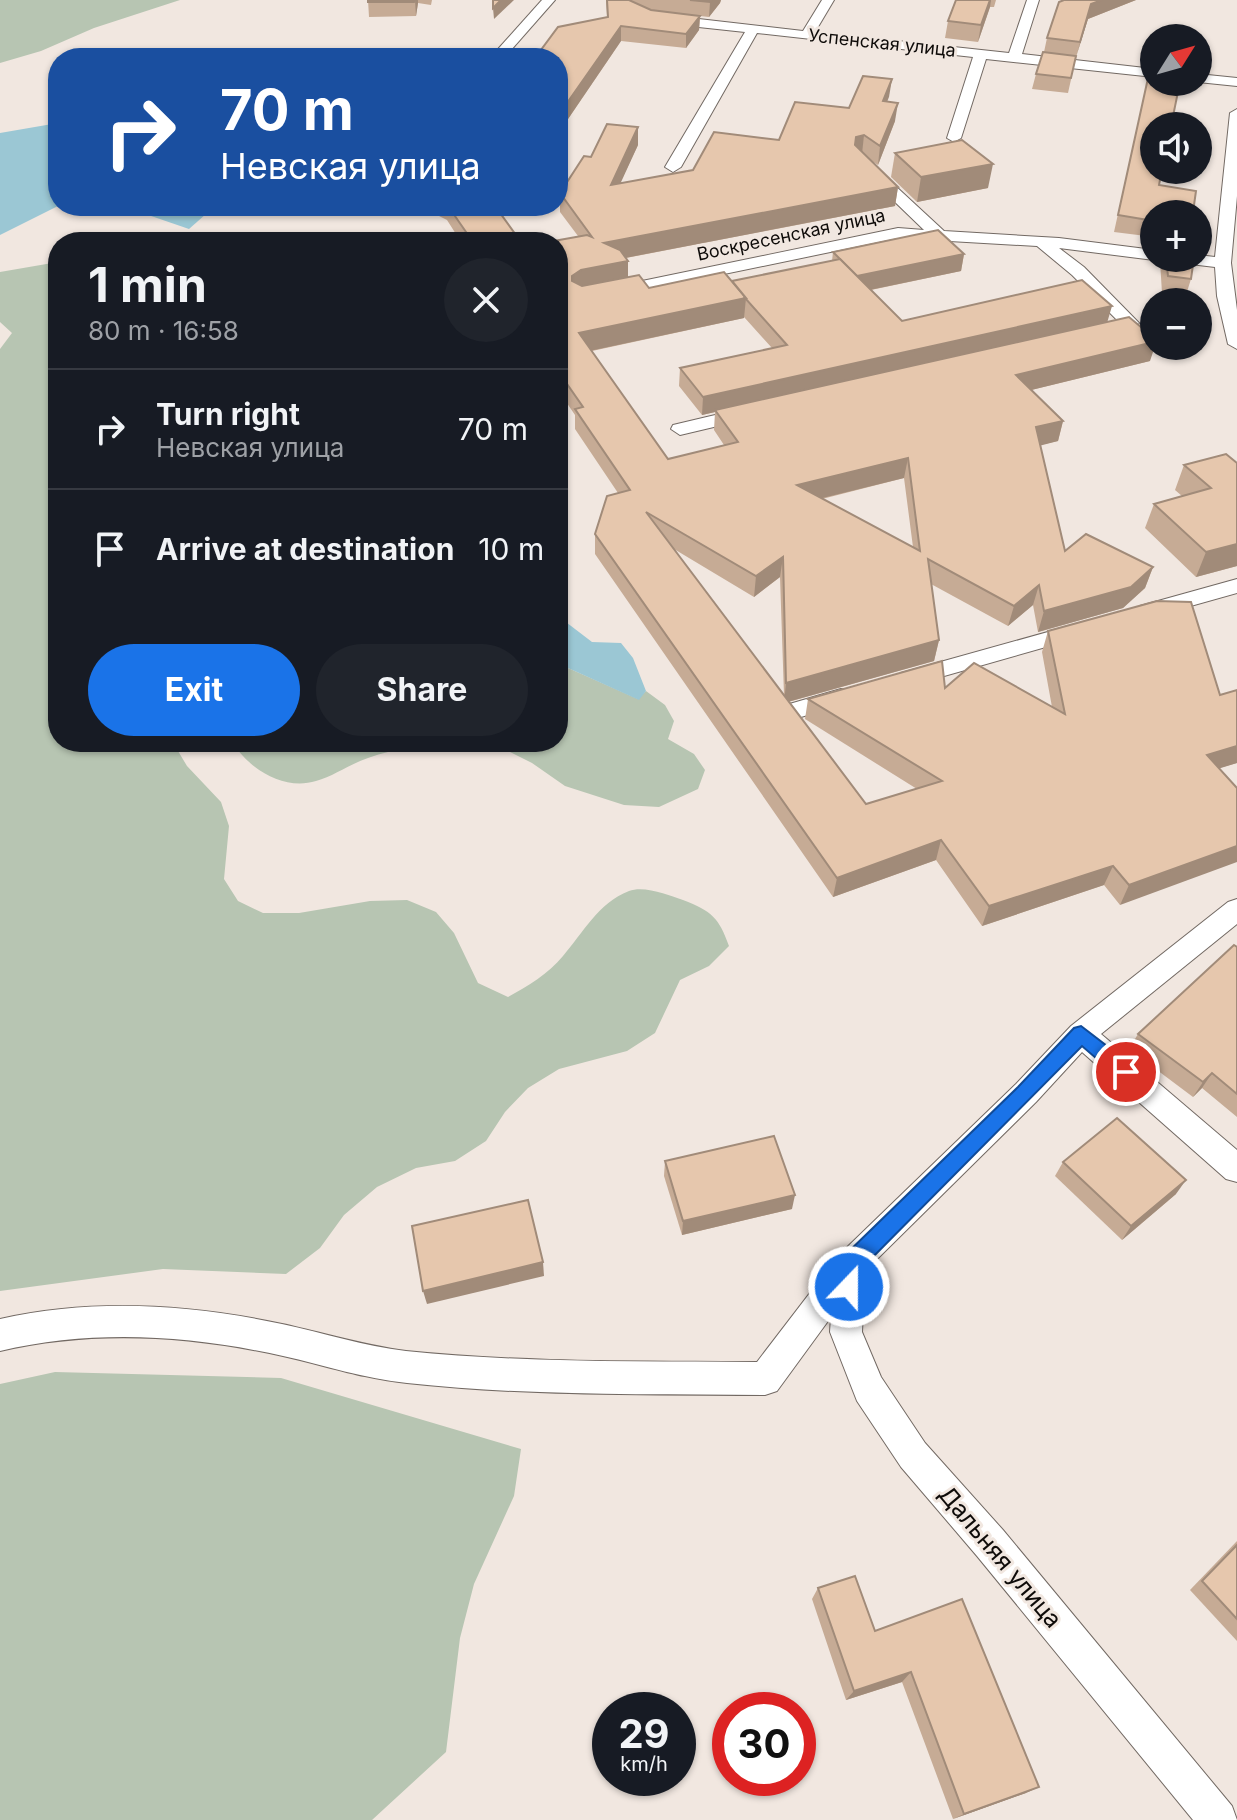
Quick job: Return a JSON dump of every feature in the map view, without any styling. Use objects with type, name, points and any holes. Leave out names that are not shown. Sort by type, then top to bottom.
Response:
[{"type":"street","points":[[506,48],[549,0]]},
{"type":"street","name":"Успенская улица","points":[[613,0],[652,18],[1140,71]]},
{"type":"street","points":[[807,35],[828,0]]},
{"type":"street","points":[[1014,57],[1033,0]]},
{"type":"street","points":[[673,167],[753,29]]},
{"type":"street","points":[[954,138],[981,54]]},
{"type":"street","points":[[1212,79],[1237,82]]},
{"type":"street","points":[[1237,113],[1223,263],[1225,296],[1237,344]]},
{"type":"street","points":[[861,161],[938,234]]},
{"type":"street","name":"Воскресенская улица","points":[[597,295],[898,233],[1140,253]]},
{"type":"street","points":[[1043,243],[1078,271],[1130,323],[1124,329],[1078,339]]},
{"type":"street","points":[[1212,262],[1223,263]]},
{"type":"street","points":[[680,429],[772,408]]},
{"type":"street","points":[[794,711],[1237,586]]},
{"type":"street","points":[[0,1335],[103,1321],[192,1323],[404,1367],[524,1375],[765,1379],[850,1265],[1026,1093],[1081,1034],[1237,909]]},
{"type":"street","points":[[1081,1034],[1237,1169]]},
{"type":"street","name":"Дальняя улица","points":[[850,1265],[846,1332],[869,1389],[904,1442],[1218,1820]]},
{"type":"green space","points":[[0,0],[180,0],[0,63]]},
{"type":"green space","points":[[48,264],[48,752],[179,752],[187,766],[221,802],[229,826],[224,879],[238,901],[263,913],[299,913],[370,901],[407,900],[436,912],[454,933],[478,983],[508,997],[551,968],[608,903],[635,889],[664,893],[701,908],[718,922],[729,946],[709,966],[680,980],[655,1033],[627,1051],[559,1069],[528,1088],[505,1112],[486,1141],[455,1161],[416,1168],[377,1187],[344,1215],[320,1248],[286,1274],[163,1269],[0,1291],[0,349],[12,333],[0,322],[0,272]]},
{"type":"green space","points":[[568,668],[638,699],[646,691],[665,705],[674,721],[668,739],[694,754],[705,770],[698,789],[659,807],[624,805],[565,786],[510,752],[568,752]]},
{"type":"green space","points":[[239,752],[391,752],[361,761],[323,779],[304,783],[280,780]]},
{"type":"green space","points":[[55,1372],[281,1378],[521,1449],[514,1496],[474,1584],[460,1638],[446,1752],[372,1820],[0,1820],[0,1384]]},
{"type":"water","points":[[48,125],[48,211],[0,235],[0,133]]},
{"type":"water","points":[[151,216],[204,216],[189,229]]},
{"type":"water","points":[[568,624],[592,642],[621,643],[633,658],[646,691],[639,700],[568,668]]},
{"type":"building","points":[[368,0],[415,0],[368,2]]},
{"type":"building","points":[[607,0],[629,0],[651,10],[700,16],[686,34],[621,26],[568,102],[568,48],[542,48],[558,27],[608,17]]},
{"type":"building","points":[[956,0],[990,0],[981,25],[948,21]]},
{"type":"building","points":[[1102,0],[1091,4],[1080,42],[1047,38],[1059,2]]},
{"type":"building","points":[[1043,52],[1076,56],[1071,78],[1036,74]]},
{"type":"building","points":[[863,76],[892,79],[883,101],[898,103],[880,146],[864,135],[856,137],[855,145],[898,187],[604,243],[620,250],[628,261],[581,270],[572,276],[572,281],[582,286],[639,275],[649,288],[724,272],[746,298],[579,333],[668,459],[738,442],[715,410],[1129,317],[1140,326],[1140,345],[1016,375],[1063,421],[1036,427],[1065,551],[1086,534],[1153,567],[1131,587],[1044,611],[1039,585],[1014,606],[928,559],[939,640],[786,683],[783,557],[756,576],[646,512],[866,804],[942,781],[808,699],[942,661],[945,688],[974,663],[1065,714],[1048,631],[1157,601],[1191,602],[1220,695],[1237,690],[1237,746],[1207,755],[1237,788],[1237,846],[1129,885],[1113,866],[989,906],[941,840],[837,878],[595,534],[607,496],[630,490],[575,409],[583,407],[568,385],[568,238],[592,237],[568,204],[568,181],[584,156],[591,157],[607,124],[638,127],[611,185],[693,170],[714,132],[779,140],[795,102],[849,108]],"holes":[[[908,458],[920,551],[797,485]]]},
{"type":"building","points":[[1144,96],[1177,96],[1174,112],[1141,112]]},
{"type":"building","points":[[1140,115],[1140,184],[1196,191],[1195,200],[1140,200],[1140,219],[1118,215]]},
{"type":"building","points":[[962,140],[993,164],[921,177],[895,153]]},
{"type":"building","points":[[455,216],[502,216],[514,232],[466,232]]},
{"type":"building","points":[[938,230],[964,254],[857,276],[833,252]]},
{"type":"building","points":[[840,259],[902,321],[1082,280],[1112,306],[703,397],[680,368],[787,345],[732,281]]},
{"type":"building","points":[[1168,272],[1192,272],[1191,279],[1168,276]]},
{"type":"building","points":[[1226,454],[1237,463],[1237,544],[1206,552],[1154,504],[1211,488],[1184,465]]},
{"type":"building","points":[[1234,945],[1237,947],[1237,1094],[1212,1073],[1203,1082],[1138,1034]]},
{"type":"building","points":[[1117,1118],[1186,1180],[1131,1226],[1063,1162]]},
{"type":"building","points":[[774,1136],[795,1195],[683,1221],[665,1161]]},
{"type":"building","points":[[528,1200],[543,1262],[423,1291],[412,1226]]},
{"type":"building","points":[[1237,1545],[1237,1619],[1202,1581]]},
{"type":"building","points":[[855,1576],[875,1631],[962,1599],[1039,1787],[964,1814],[911,1672],[854,1691],[818,1588]]},
{"type":"route","points":[[849,1287],[850,1265],[1026,1093],[1081,1034],[1126,1072]]}]
